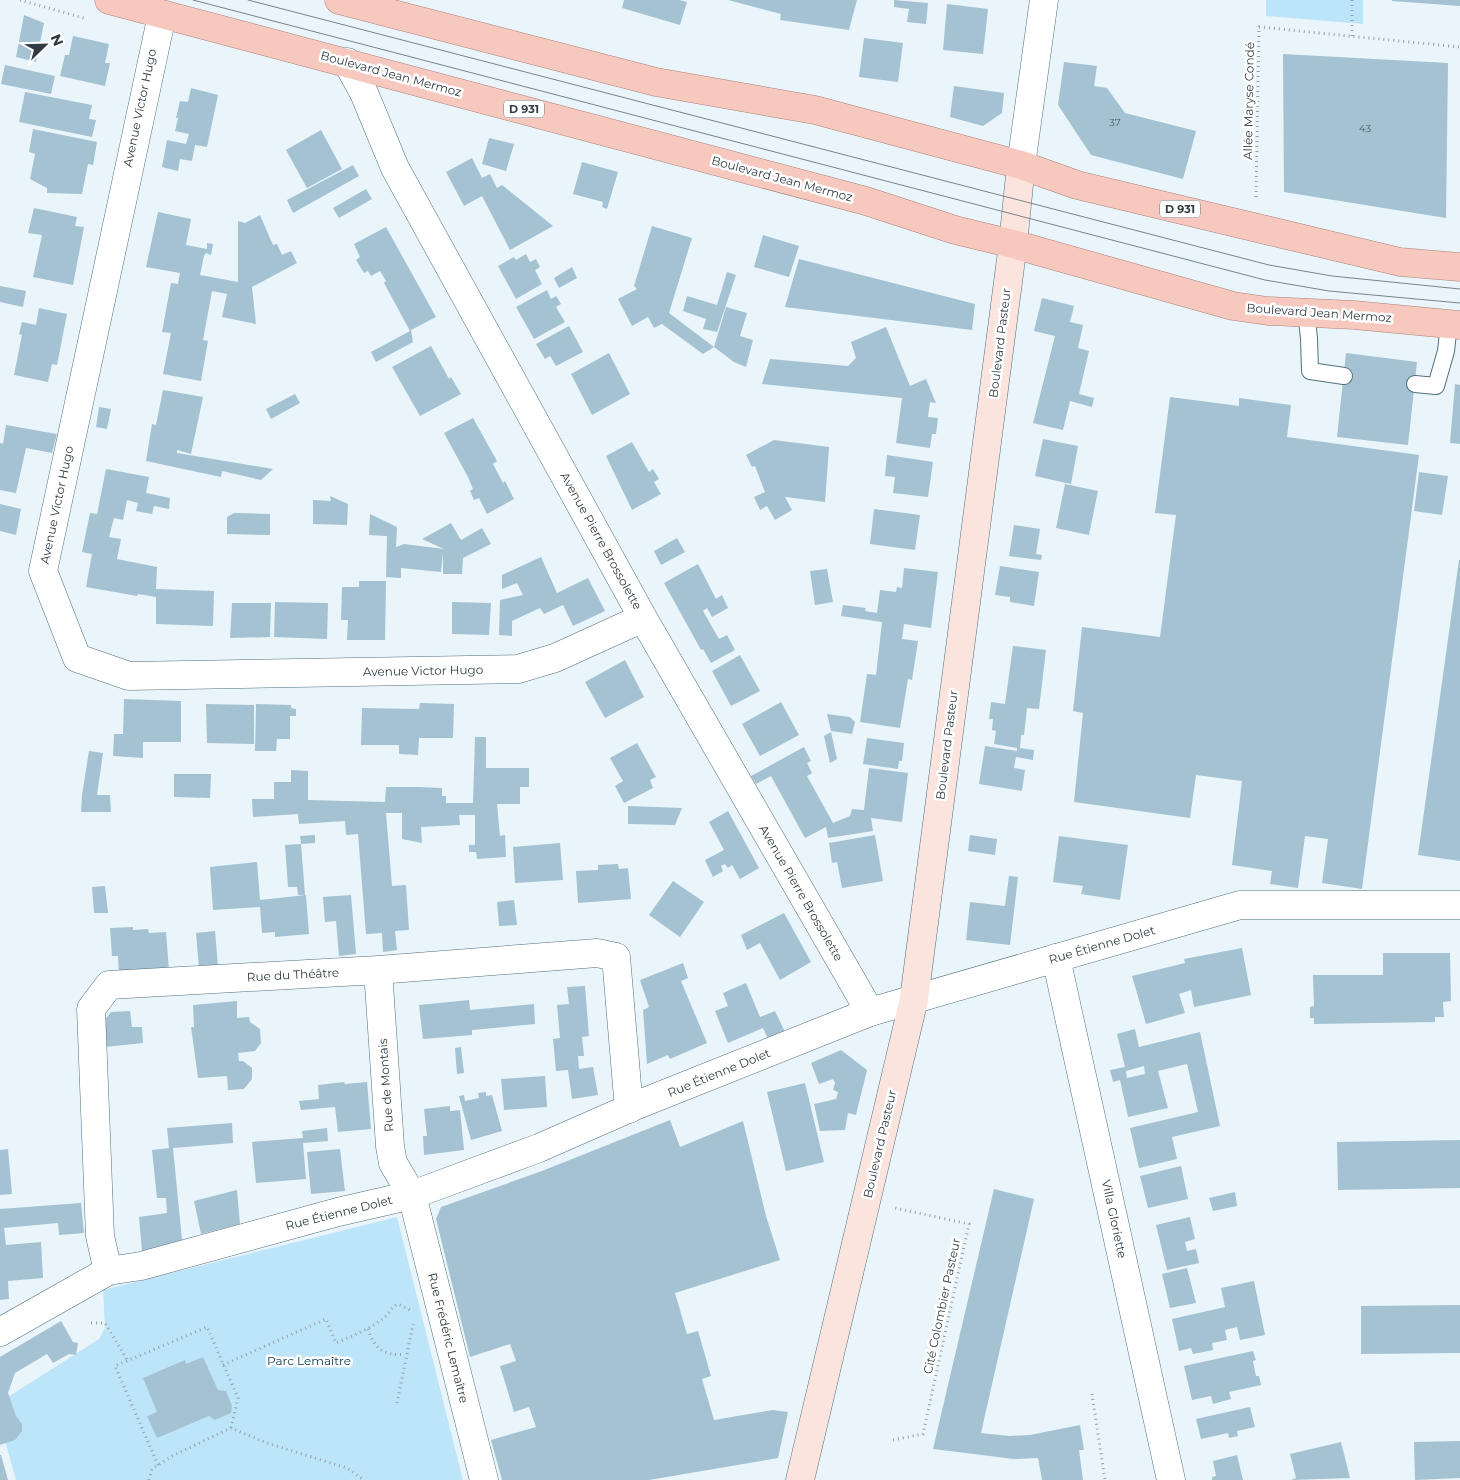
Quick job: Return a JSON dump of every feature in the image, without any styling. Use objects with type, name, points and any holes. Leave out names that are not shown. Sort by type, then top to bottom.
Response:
[{"type":"main road","name":"Boulevard Jean Mermoz","points":[[109,0],[866,201],[955,230],[1013,244],[1211,301],[1268,311],[1306,312],[1455,324]]},
{"type":"main road","name":"D 931","points":[[339,0],[656,82],[815,110],[1022,165],[1077,185],[1400,262],[1460,267]]},
{"type":"main road","name":"Boulevard Pasteur","points":[[800,1480],[828,1353],[867,1201],[914,999],[1022,165]]},
{"type":"street","name":"Boulevard Pasteur","points":[[1022,165],[1044,0]]},
{"type":"street","name":"Avenue Victor Hugo","points":[[162,15],[43,571],[77,658],[129,676],[518,669],[555,658],[643,618]]},
{"type":"street","name":"Avenue Pierre Brossolette","points":[[347,62],[364,92],[395,168],[643,618],[870,1012]]},
{"type":"street","name":"Rue Étienne Dolet","points":[[0,1332],[108,1271],[142,1266],[338,1212],[412,1195],[539,1148],[629,1109],[870,1012],[914,999],[1240,905],[1460,905]]},
{"type":"street","name":"Rue du Théâtre","points":[[108,1271],[100,1236],[91,1009],[109,985],[378,970],[597,953],[616,957],[629,1109]]},
{"type":"street","name":"Villa Gloriette","points":[[1056,958],[1171,1480]]},
{"type":"street","name":"Rue de Montais","points":[[378,970],[390,1146],[393,1163],[412,1195]]},
{"type":"street","name":"Rue Frédéric Lemaître","points":[[412,1195],[484,1480]]},
{"type":"lane","points":[[1306,312],[1310,371],[1344,376]]},
{"type":"lane","points":[[1415,384],[1436,386],[1455,324]]},
{"type":"path","points":[[1352,0],[1352,36]]},
{"type":"path","name":"Allée Maryse Condé","points":[[1255,227],[1259,27],[1460,46]]},
{"type":"path","name":"Cité Colombier Pasteur","points":[[867,1201],[969,1224],[923,1434],[894,1440]]},
{"type":"path","points":[[223,1364],[326,1319],[336,1343],[368,1329],[388,1314],[393,1306],[398,1304],[414,1314]]},
{"type":"path","points":[[396,1403],[414,1319]]},
{"type":"path","points":[[91,1323],[105,1323],[128,1361]]},
{"type":"path","points":[[158,1465],[115,1366],[207,1328],[238,1398],[231,1428]]},
{"type":"path","points":[[368,1329],[372,1343],[380,1350],[388,1354],[405,1354]]},
{"type":"path","points":[[1092,1394],[1105,1480]]},
{"type":"path","points":[[148,1480],[152,1469],[172,1456],[231,1428],[267,1443],[346,1468],[364,1480]]},
{"type":"green space","points":[[1266,0],[1363,0],[1363,24],[1266,16]]},
{"type":"green space","name":"Parc Lemaître","points":[[397,1217],[463,1480],[16,1480],[0,1423],[0,1402],[99,1339],[105,1328],[103,1290]]},
{"type":"building","points":[[624,0],[679,0],[687,2],[680,25],[622,8]]},
{"type":"building","points":[[728,0],[857,0],[849,30],[780,20],[781,14]]},
{"type":"building","points":[[894,0],[928,3],[926,24],[907,22],[909,9],[894,7]]},
{"type":"building","points":[[1460,0],[1460,6],[1392,1]]},
{"type":"building","points":[[947,4],[988,9],[983,54],[943,50]]},
{"type":"building","points":[[24,15],[44,23],[36,62],[16,57]]},
{"type":"building","points":[[73,36],[109,44],[105,63],[110,63],[105,86],[60,76],[65,55],[69,55]]},
{"type":"building","points":[[864,38],[903,43],[898,82],[859,77]]},
{"type":"building","points":[[1283,54],[1448,63],[1446,218],[1284,192]]},
{"type":"building","points":[[1064,62],[1097,66],[1094,86],[1107,88],[1125,113],[1196,131],[1183,179],[1091,155],[1058,105]]},
{"type":"building","points":[[5,65],[55,76],[51,94],[1,84]]},
{"type":"building","points":[[954,86],[1004,93],[1002,113],[983,126],[950,117]]},
{"type":"building","points":[[191,88],[218,95],[207,147],[195,145],[192,161],[180,159],[178,171],[162,167],[167,140],[186,144],[189,134],[175,131],[178,118],[176,118],[180,101],[188,102]]},
{"type":"building","points":[[25,92],[92,105],[89,119],[96,120],[92,137],[19,122]]},
{"type":"building","points":[[33,129],[97,142],[93,165],[88,164],[82,194],[47,193],[47,188],[30,179],[35,154],[29,152]]},
{"type":"building","points":[[321,130],[342,169],[307,188],[286,150]]},
{"type":"building","points":[[489,138],[514,144],[506,171],[482,164]]},
{"type":"building","points":[[472,158],[482,178],[490,174],[497,188],[502,185],[553,226],[510,250],[482,196],[464,206],[446,172]]},
{"type":"building","points":[[582,162],[618,172],[607,209],[602,207],[603,202],[573,194]]},
{"type":"building","points":[[353,165],[359,176],[293,213],[287,200]]},
{"type":"building","points":[[366,189],[372,199],[339,218],[333,208]]},
{"type":"building","points":[[34,208],[77,217],[75,226],[84,227],[73,285],[33,277],[42,235],[28,233]]},
{"type":"building","points":[[158,212],[191,219],[186,245],[207,249],[207,243],[213,244],[211,255],[206,253],[204,256],[200,275],[238,282],[238,221],[245,223],[260,215],[273,245],[277,244],[282,255],[291,251],[297,263],[252,287],[256,324],[222,317],[227,294],[212,291],[203,340],[208,341],[201,381],[163,374],[171,333],[162,332],[171,283],[178,284],[180,273],[146,267]]},
{"type":"building","points":[[652,226],[692,238],[669,313],[714,347],[703,354],[662,324],[654,328],[648,317],[632,326],[618,299],[637,289],[634,286]]},
{"type":"building","points":[[386,227],[436,317],[411,330],[413,342],[376,362],[371,352],[410,331],[384,283],[386,281],[380,271],[371,276],[368,271],[364,273],[356,260],[360,257],[354,244]]},
{"type":"building","points":[[763,235],[799,246],[789,277],[754,267]]},
{"type":"building","points":[[526,254],[530,262],[536,259],[540,267],[535,270],[542,284],[516,299],[498,266],[514,257],[516,260]]},
{"type":"building","points":[[799,259],[975,304],[972,330],[785,307]]},
{"type":"building","points":[[572,267],[577,278],[559,288],[554,278]]},
{"type":"building","points":[[727,272],[736,275],[717,332],[703,329],[706,319],[683,311],[687,296],[717,305]]},
{"type":"building","points":[[0,286],[26,291],[23,307],[0,302]]},
{"type":"building","points":[[547,290],[551,299],[556,296],[561,304],[556,307],[565,322],[534,339],[516,307]]},
{"type":"building","points":[[1042,298],[1074,306],[1070,322],[1083,325],[1078,348],[1089,351],[1079,394],[1094,398],[1092,407],[1070,401],[1063,430],[1033,423],[1055,336],[1034,331]]},
{"type":"building","points":[[726,307],[747,313],[740,336],[753,340],[746,367],[734,362],[714,347]]},
{"type":"building","points":[[39,308],[67,314],[57,365],[52,364],[48,382],[14,375],[22,335],[19,334],[22,322],[36,325]]},
{"type":"building","points":[[569,326],[583,352],[556,366],[550,356],[545,359],[536,344]]},
{"type":"building","points":[[886,327],[910,386],[926,379],[936,403],[930,402],[928,417],[938,418],[936,434],[932,434],[930,448],[896,443],[902,398],[762,384],[770,359],[848,366],[856,358],[851,342]]},
{"type":"building","points":[[431,346],[449,379],[451,377],[461,394],[420,416],[392,367]]},
{"type":"building","points":[[609,353],[630,394],[592,415],[571,374]]},
{"type":"building","points":[[1346,353],[1417,362],[1408,445],[1337,437]]},
{"type":"building","points":[[1455,384],[1460,385],[1460,444],[1450,443]]},
{"type":"building","points":[[163,390],[203,397],[191,454],[177,450],[177,453],[273,469],[261,480],[222,471],[221,477],[146,461],[152,424],[156,425]]},
{"type":"building","points":[[295,394],[300,403],[271,419],[266,409]]},
{"type":"building","points":[[1170,397],[1239,406],[1239,398],[1291,405],[1287,437],[1419,455],[1362,889],[1322,883],[1328,839],[1305,836],[1298,888],[1270,884],[1272,871],[1232,865],[1242,781],[1196,775],[1190,818],[1074,802],[1083,713],[1073,711],[1082,627],[1160,637],[1176,515],[1155,513]]},
{"type":"building","points":[[99,407],[111,409],[107,429],[96,427]]},
{"type":"building","points":[[473,418],[497,461],[493,464],[503,483],[505,481],[514,499],[487,514],[479,498],[474,500],[470,491],[473,489],[468,477],[444,433]]},
{"type":"building","points":[[6,425],[57,434],[52,453],[26,448],[16,493],[0,490],[0,443],[3,444]]},
{"type":"building","points":[[1043,439],[1078,446],[1071,484],[1035,476]]},
{"type":"building","points":[[774,440],[829,447],[825,502],[785,497],[792,510],[775,520],[767,506],[760,510],[754,497],[765,492],[755,466],[752,467],[746,455]]},
{"type":"building","points":[[632,442],[649,472],[653,469],[659,479],[654,482],[661,494],[632,510],[606,456]]},
{"type":"building","points":[[887,455],[933,462],[928,497],[893,493],[895,477],[885,476]]},
{"type":"building","points":[[106,469],[149,477],[146,493],[170,498],[169,509],[154,506],[152,514],[136,511],[138,503],[127,500],[123,520],[114,518],[109,537],[121,539],[117,559],[157,567],[156,589],[214,591],[213,626],[156,624],[156,597],[138,594],[137,596],[86,587],[92,554],[82,552],[90,513],[97,514]]},
{"type":"building","points":[[1419,472],[1448,476],[1442,515],[1414,511]]},
{"type":"building","points":[[1065,484],[1098,491],[1089,535],[1056,528]]},
{"type":"building","points":[[330,496],[348,504],[347,525],[313,524],[313,500],[331,501]]},
{"type":"building","points":[[0,504],[21,509],[16,535],[0,531]]},
{"type":"building","points":[[874,509],[920,515],[915,550],[870,544]]},
{"type":"building","points":[[234,513],[270,514],[270,535],[227,534],[227,517]]},
{"type":"building","points":[[370,514],[397,527],[396,547],[404,544],[444,549],[422,539],[451,523],[461,540],[482,528],[491,544],[463,558],[462,574],[443,574],[443,552],[441,572],[401,568],[401,578],[386,577],[387,536],[369,535]]},
{"type":"building","points":[[1014,525],[1040,529],[1036,554],[1042,555],[1041,560],[1009,556]]},
{"type":"building","points":[[677,538],[685,552],[661,565],[654,551]]},
{"type":"building","points":[[541,557],[557,593],[588,578],[605,611],[573,626],[563,605],[544,614],[540,608],[512,621],[512,636],[499,635],[500,600],[523,595],[517,583],[502,589],[502,575]]},
{"type":"building","points":[[1460,560],[1460,861],[1418,855]]},
{"type":"building","points":[[698,564],[716,599],[722,595],[728,608],[712,617],[707,608],[703,611],[719,639],[727,635],[735,650],[711,663],[703,649],[701,650],[664,583]]},
{"type":"building","points":[[1000,566],[1039,572],[1034,606],[1010,602],[1010,597],[995,595]]},
{"type":"building","points":[[904,568],[938,572],[931,628],[904,624],[902,639],[918,641],[912,680],[908,679],[900,728],[860,722],[867,674],[876,675],[882,622],[841,616],[843,605],[866,608],[865,611],[877,613],[880,590],[896,592],[897,587],[902,588]]},
{"type":"building","points":[[827,569],[833,602],[815,605],[810,571]]},
{"type":"building","points":[[359,581],[386,581],[385,640],[347,640],[348,620],[341,620],[342,587],[359,587]]},
{"type":"building","points":[[275,602],[328,603],[327,639],[274,637]]},
{"type":"building","points":[[452,602],[491,603],[489,635],[452,634]]},
{"type":"building","points":[[232,603],[271,603],[270,637],[230,638]]},
{"type":"building","points":[[1013,646],[1046,650],[1039,709],[1027,708],[1024,735],[1021,735],[1020,748],[1034,750],[1033,760],[1016,757],[1014,768],[1025,770],[1022,791],[979,784],[985,746],[1017,751],[1017,748],[994,744],[996,731],[992,730],[993,719],[989,719],[991,702],[1005,704]]},
{"type":"building","points":[[740,655],[760,691],[731,706],[712,671]]},
{"type":"building","points":[[625,660],[644,697],[605,718],[585,682]]},
{"type":"building","points":[[124,699],[181,701],[181,742],[143,742],[143,758],[113,756],[114,734],[123,734]]},
{"type":"building","points":[[781,702],[799,735],[760,756],[742,724]]},
{"type":"building","points":[[420,703],[454,704],[453,738],[419,738],[418,755],[399,754],[399,745],[361,745],[362,708],[419,709]]},
{"type":"building","points":[[206,704],[254,705],[254,744],[207,743]]},
{"type":"building","points":[[256,704],[291,705],[291,708],[296,709],[296,716],[290,716],[290,739],[277,739],[276,751],[255,751]]},
{"type":"building","points":[[827,714],[850,717],[855,722],[852,734],[831,731]]},
{"type":"building","points":[[831,732],[837,759],[830,763],[824,736]]},
{"type":"building","points":[[475,737],[486,737],[486,768],[529,768],[529,787],[520,787],[520,804],[497,804],[500,836],[505,835],[506,857],[477,859],[476,852],[469,852],[469,845],[475,845],[475,815],[459,815],[460,825],[421,827],[422,843],[402,839],[402,813],[386,813],[392,886],[406,885],[409,930],[395,931],[397,950],[383,952],[382,933],[366,934],[358,834],[346,835],[345,821],[299,824],[298,814],[253,817],[252,799],[274,799],[274,782],[291,782],[291,770],[308,771],[308,800],[385,802],[386,787],[418,787],[442,788],[442,796],[446,796],[446,803],[473,803]]},
{"type":"building","points":[[867,738],[904,743],[902,761],[899,761],[898,769],[863,764]]},
{"type":"building","points":[[637,743],[656,777],[650,780],[653,788],[624,803],[615,786],[623,781],[610,758]]},
{"type":"building","points":[[804,747],[811,761],[807,763],[812,773],[807,776],[833,823],[850,816],[852,809],[864,810],[869,768],[908,773],[902,822],[871,818],[873,831],[828,838],[826,827],[805,838],[771,776],[756,784],[751,776]]},
{"type":"building","points":[[89,751],[103,753],[97,795],[110,795],[111,812],[81,812]]},
{"type":"building","points":[[174,774],[211,774],[210,798],[174,797]]},
{"type":"building","points":[[628,806],[682,808],[675,825],[628,824]]},
{"type":"building","points":[[728,811],[759,868],[740,879],[732,865],[728,868],[725,864],[721,866],[723,871],[713,877],[705,860],[724,850],[709,822]]},
{"type":"building","points":[[315,835],[315,843],[301,844],[300,836]]},
{"type":"building","points":[[875,835],[883,881],[842,888],[837,862],[832,863],[829,843]]},
{"type":"building","points":[[970,835],[997,839],[995,855],[968,851]]},
{"type":"building","points":[[1059,836],[1128,845],[1120,900],[1081,894],[1083,886],[1053,882]]},
{"type":"building","points":[[560,843],[563,880],[515,883],[513,847]]},
{"type":"building","points":[[301,844],[305,895],[298,895],[297,887],[288,887],[285,845]]},
{"type":"building","points":[[257,862],[260,900],[306,895],[309,934],[275,937],[275,932],[262,933],[260,907],[213,910],[210,867]]},
{"type":"building","points":[[618,864],[619,869],[628,868],[631,899],[578,903],[576,871],[598,870],[598,865]]},
{"type":"building","points":[[1009,876],[1018,877],[1010,945],[966,940],[970,902],[1005,906]]},
{"type":"building","points":[[673,881],[704,902],[680,937],[649,915]]},
{"type":"building","points":[[105,886],[108,913],[94,913],[92,887]]},
{"type":"building","points":[[351,895],[356,954],[339,956],[336,921],[325,922],[323,897]]},
{"type":"building","points":[[514,900],[517,925],[499,926],[497,902]]},
{"type":"building","points":[[784,913],[811,962],[780,980],[760,943],[747,950],[741,935]]},
{"type":"building","points":[[133,927],[133,930],[148,929],[149,933],[166,932],[169,970],[119,975],[118,956],[112,956],[110,928]]},
{"type":"building","points":[[215,931],[218,966],[199,968],[196,933]]},
{"type":"building","points":[[1242,948],[1251,995],[1194,1007],[1191,990],[1179,994],[1185,1013],[1146,1024],[1132,976],[1185,963],[1184,959]]},
{"type":"building","points":[[1383,953],[1450,953],[1451,1001],[1443,1002],[1444,1017],[1435,1017],[1435,1022],[1314,1024],[1314,1018],[1310,1018],[1310,1007],[1314,1006],[1313,975],[1383,975]]},
{"type":"building","points":[[683,963],[688,978],[681,981],[707,1043],[670,1059],[668,1055],[647,1064],[643,1010],[649,1007],[640,980]]},
{"type":"building","points":[[746,983],[760,1017],[775,1011],[786,1034],[769,1041],[763,1028],[728,1043],[715,1011],[728,1006],[723,993]]},
{"type":"building","points":[[585,986],[589,1036],[582,1037],[584,1056],[578,1056],[579,1069],[593,1067],[598,1095],[572,1099],[568,1070],[556,1071],[553,1039],[560,1038],[557,1005],[569,1004],[567,987]]},
{"type":"building","points":[[469,1000],[470,1010],[534,1004],[535,1024],[472,1030],[472,1035],[423,1039],[419,1005]]},
{"type":"building","points":[[237,1001],[237,1018],[249,1017],[250,1022],[260,1029],[261,1043],[255,1051],[238,1053],[239,1061],[243,1061],[252,1068],[252,1079],[244,1089],[228,1090],[227,1076],[198,1078],[191,1027],[194,1027],[193,1005]]},
{"type":"building","points":[[130,1011],[132,1027],[142,1027],[143,1043],[105,1047],[103,1022],[111,1012]]},
{"type":"building","points":[[1135,1029],[1139,1047],[1200,1032],[1220,1126],[1172,1137],[1177,1159],[1139,1168],[1130,1128],[1198,1112],[1187,1064],[1158,1071],[1168,1108],[1128,1117],[1120,1080],[1113,1082],[1110,1070],[1125,1067],[1117,1034]],"holes":[[[1144,1066],[1145,1074],[1127,1078],[1126,1071]]]},
{"type":"building","points":[[461,1047],[464,1073],[457,1074],[455,1048]]},
{"type":"building","points":[[841,1050],[867,1070],[856,1115],[848,1113],[845,1130],[820,1131],[814,1104],[836,1099],[838,1092],[833,1090],[835,1083],[833,1079],[819,1084],[811,1063]]},
{"type":"building","points":[[545,1076],[547,1107],[504,1110],[501,1079]]},
{"type":"building","points":[[344,1082],[345,1084],[367,1082],[371,1129],[338,1132],[335,1107],[301,1110],[299,1101],[319,1099],[318,1085]]},
{"type":"building","points":[[805,1083],[824,1162],[786,1171],[767,1092]]},
{"type":"building","points":[[486,1092],[486,1096],[492,1095],[502,1131],[471,1140],[459,1096],[464,1095],[465,1101],[479,1098],[478,1093]]},
{"type":"building","points":[[450,1106],[450,1111],[460,1110],[464,1150],[424,1155],[423,1136],[427,1136],[424,1109]]},
{"type":"building","points":[[670,1120],[680,1147],[743,1121],[766,1216],[780,1260],[675,1293],[687,1334],[698,1331],[711,1376],[702,1379],[714,1420],[773,1410],[788,1412],[778,1458],[649,1480],[502,1480],[491,1440],[536,1427],[529,1407],[514,1412],[500,1366],[516,1361],[510,1344],[470,1357],[436,1219],[441,1207],[542,1171]]},
{"type":"building","points":[[232,1123],[233,1143],[173,1148],[182,1240],[142,1251],[139,1217],[167,1213],[166,1198],[157,1198],[152,1150],[169,1148],[167,1128]]},
{"type":"building","points":[[327,1128],[328,1141],[303,1143],[306,1179],[256,1183],[252,1142],[303,1138],[302,1131]]},
{"type":"building","points":[[1460,1140],[1460,1188],[1338,1190],[1337,1142]]},
{"type":"building","points":[[8,1149],[12,1194],[0,1195],[0,1150]]},
{"type":"building","points":[[340,1149],[345,1191],[311,1194],[307,1152]]},
{"type":"building","points":[[1181,1166],[1188,1199],[1148,1208],[1140,1176]]},
{"type":"building","points":[[994,1189],[1034,1199],[981,1433],[1009,1436],[1030,1435],[1080,1425],[1084,1450],[1079,1450],[1083,1480],[1042,1480],[1038,1458],[1014,1459],[933,1449]]},
{"type":"building","points":[[237,1190],[240,1224],[201,1234],[194,1201]]},
{"type":"building","points":[[1235,1192],[1237,1206],[1213,1211],[1209,1198]]},
{"type":"building","points":[[81,1203],[84,1233],[59,1235],[58,1223],[4,1228],[6,1245],[41,1242],[43,1278],[8,1281],[9,1299],[0,1300],[0,1209]]},
{"type":"building","points":[[1190,1217],[1195,1239],[1185,1242],[1187,1251],[1196,1249],[1199,1263],[1167,1270],[1156,1225]]},
{"type":"building","points":[[1187,1268],[1196,1303],[1170,1308],[1162,1274]]},
{"type":"building","points":[[1254,1281],[1265,1335],[1240,1340],[1237,1327],[1225,1330],[1227,1340],[1212,1343],[1213,1350],[1193,1354],[1191,1348],[1179,1351],[1172,1319],[1225,1307],[1221,1288]]},
{"type":"building","points":[[1460,1305],[1460,1353],[1361,1354],[1361,1306]]},
{"type":"building","points":[[61,1321],[73,1342],[78,1343],[76,1355],[69,1354],[53,1363],[47,1354],[15,1373],[8,1393],[16,1416],[22,1424],[22,1431],[15,1440],[0,1445],[0,1357]]},
{"type":"building","points":[[1253,1351],[1256,1360],[1253,1361],[1256,1376],[1259,1376],[1261,1385],[1229,1392],[1231,1399],[1213,1404],[1211,1396],[1192,1400],[1184,1366]]},
{"type":"building","points":[[203,1357],[218,1390],[226,1391],[232,1406],[231,1413],[215,1420],[209,1416],[157,1438],[147,1416],[157,1412],[143,1378],[185,1360],[186,1364]]},
{"type":"building","points":[[1250,1407],[1255,1427],[1237,1431],[1238,1436],[1229,1438],[1228,1433],[1201,1439],[1196,1419]]},
{"type":"building","points":[[1460,1441],[1460,1478],[1415,1480],[1414,1442]]},
{"type":"building","points":[[1341,1442],[1350,1478],[1291,1480],[1296,1478],[1290,1454]]},
{"type":"building","points":[[1,1455],[8,1480],[0,1480]]},
{"type":"building","points":[[1237,1455],[1243,1480],[1212,1480],[1212,1477],[1216,1476],[1213,1461]]},
{"type":"tram line","points":[[193,0],[1265,280],[1329,291],[1460,303]]},
{"type":"tram line","points":[[248,0],[1269,265],[1332,276],[1460,289]]}]
